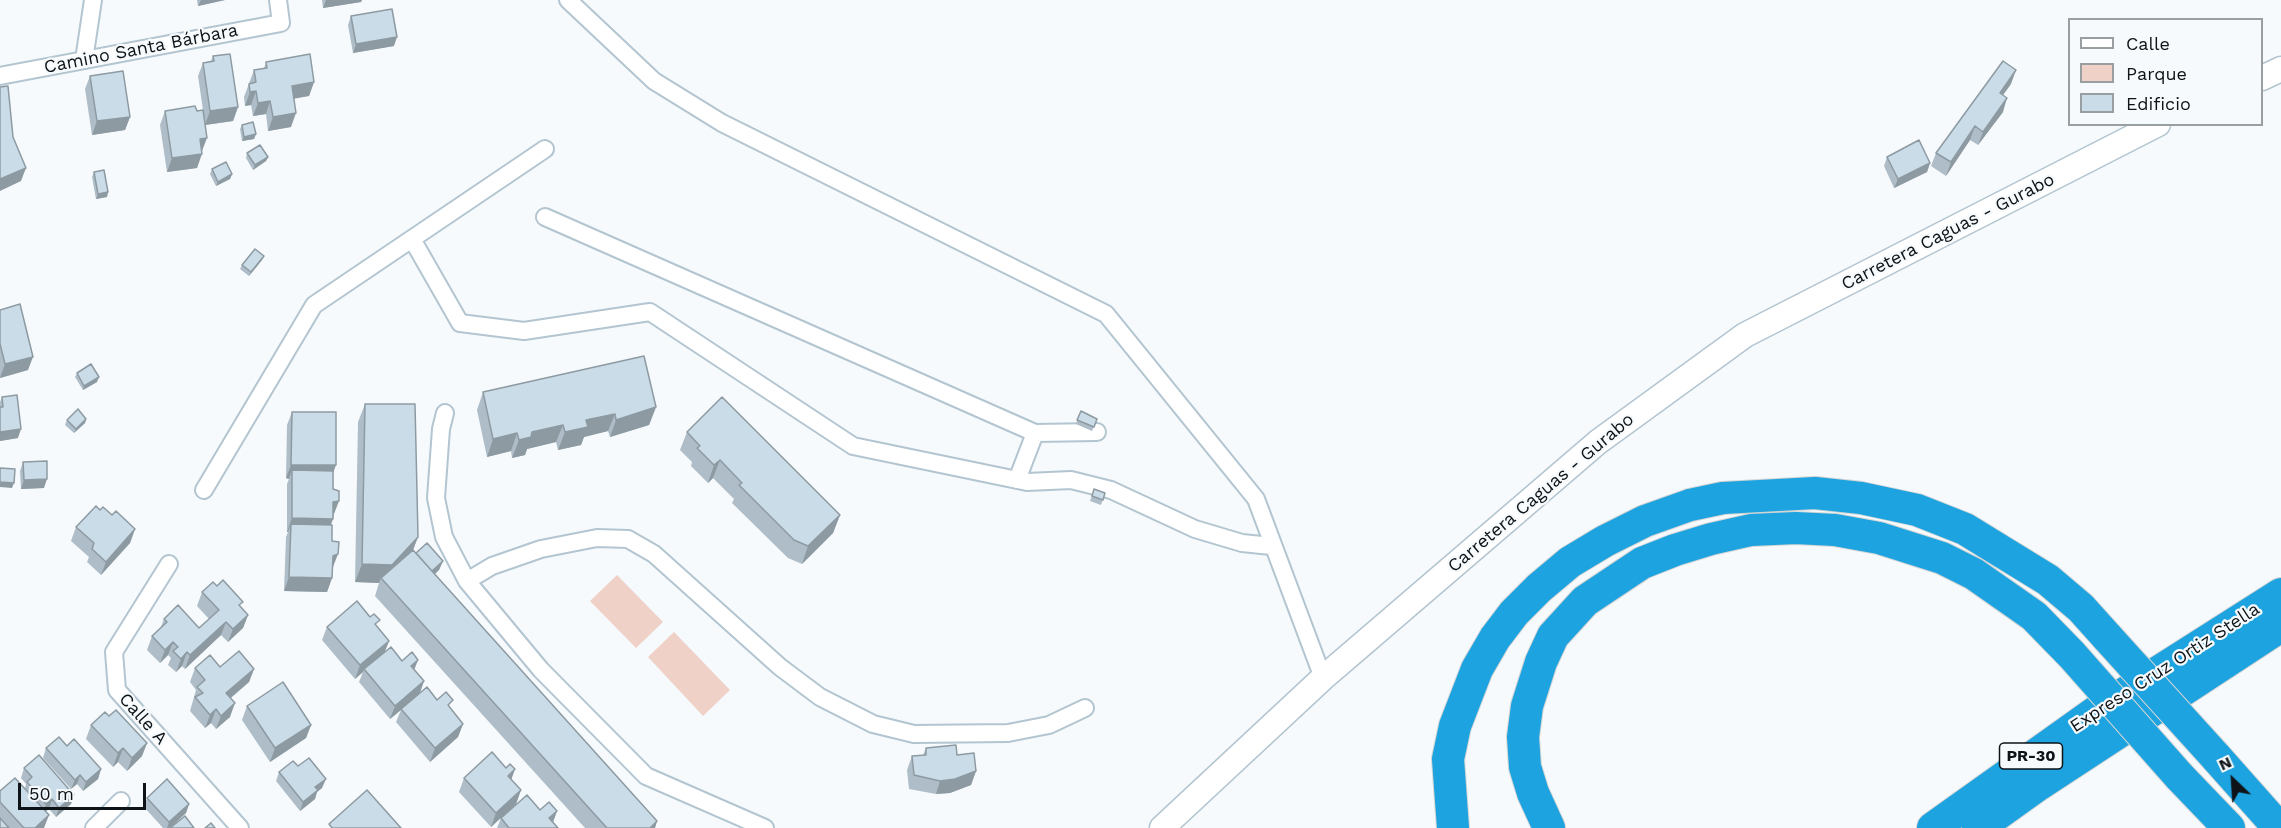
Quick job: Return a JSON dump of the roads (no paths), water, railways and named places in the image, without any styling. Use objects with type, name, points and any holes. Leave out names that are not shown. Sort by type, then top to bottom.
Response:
[{"type":"highway","points":[[1454,828],[1448,759],[1455,726],[1477,669],[1495,638],[1514,613],[1539,588],[1570,562],[1635,526],[1690,505],[1723,498],[1815,493],[1861,498],[1917,510],[1965,529],[2048,580],[2081,608],[2279,828]]},
{"type":"highway","points":[[1549,828],[1525,767],[1523,737],[1527,706],[1541,662],[1553,636],[1585,601],[1642,563],[1684,548],[1751,530],[1796,528],[1835,530],[1879,538],[1942,558],[1974,573],[2034,616],[2229,828]]},
{"type":"highway","name":"Expreso Cruz Ortiz Stella","points":[[1933,828],[2100,708],[2281,594]]},
{"type":"highway","name":"Expreso Cruz Ortiz Stella","points":[[1978,828],[2068,765],[2281,626]]},
{"type":"main road","points":[[2263,78],[2281,69]]},
{"type":"main road","name":"Carretera Caguas - Gurabo","points":[[1162,828],[1323,678],[1598,442],[1745,335],[2154,126]]},
{"type":"street","points":[[84,60],[93,0]]},
{"type":"street","name":"Camino Santa Bárbara","points":[[0,76],[281,22],[278,0]]},
{"type":"street","points":[[568,0],[654,81],[722,123],[1106,314],[1256,499],[1271,546],[1323,678]]},
{"type":"street","points":[[204,490],[314,306],[545,149]]},
{"type":"street","points":[[545,217],[1035,433],[1097,432]]},
{"type":"street","points":[[412,240],[460,323],[524,331],[650,312],[853,446],[1027,482],[1071,480],[1111,490],[1195,529],[1242,543],[1271,546]]},
{"type":"street","points":[[445,413],[441,429],[436,498],[444,537],[466,581],[541,670],[646,776],[765,828]]},
{"type":"street","points":[[1017,480],[1035,433]]},
{"type":"street","points":[[466,581],[492,566],[541,549],[597,538],[628,539],[654,554],[780,668],[820,697],[873,724],[914,734],[945,731],[1008,733],[1049,725],[1085,708]]},
{"type":"street","name":"Calle A","points":[[170,564],[114,652],[117,690],[240,828]]},
{"type":"street","points":[[102,826],[122,801]]}]
